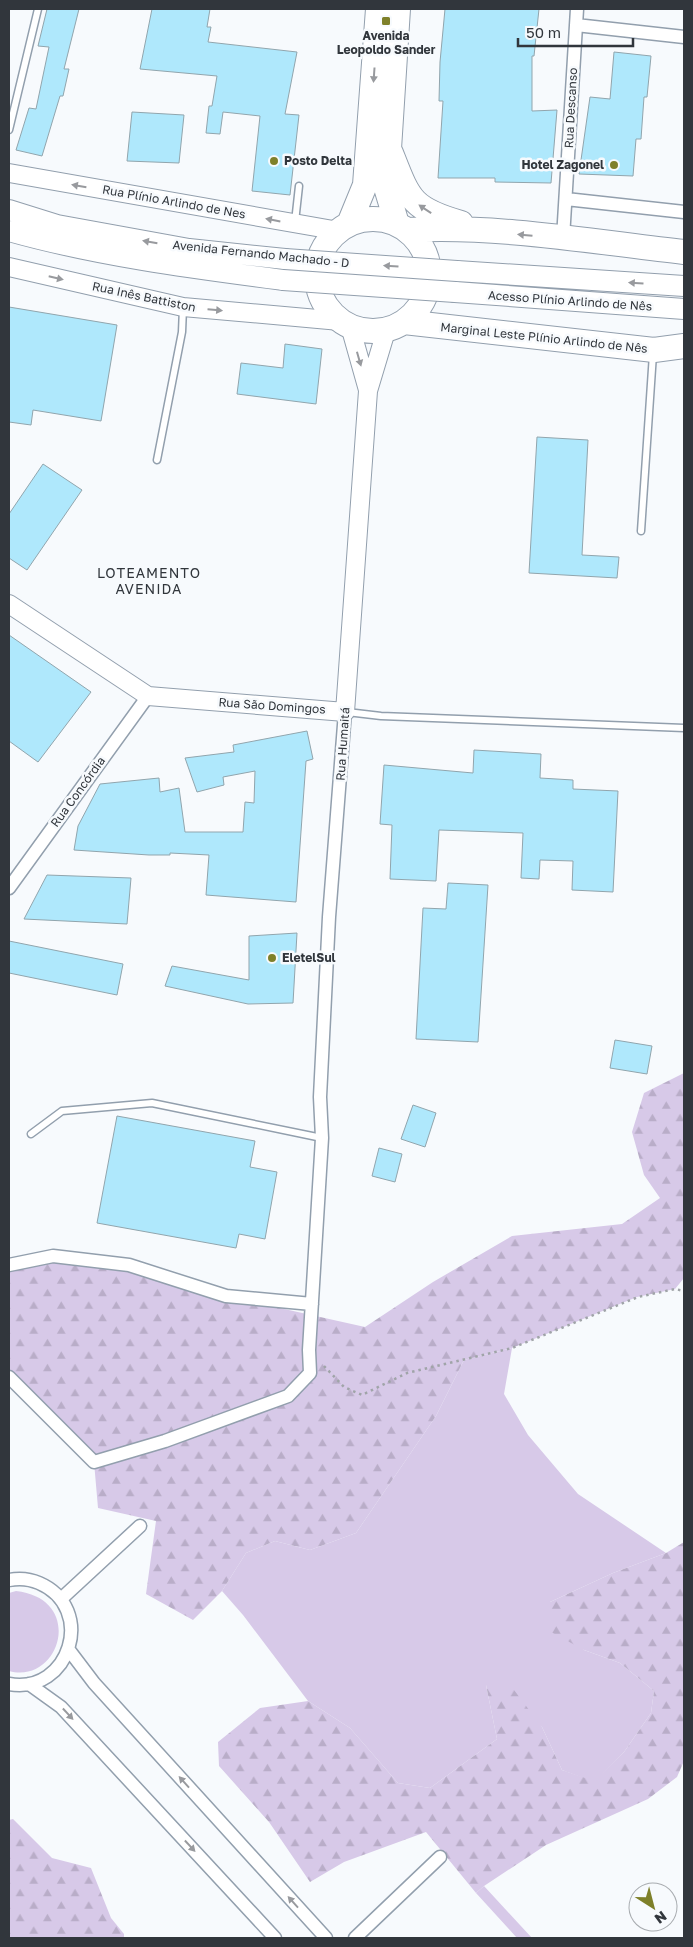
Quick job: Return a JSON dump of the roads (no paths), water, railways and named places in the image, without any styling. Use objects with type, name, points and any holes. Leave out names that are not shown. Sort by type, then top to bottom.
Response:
[{"type":"highway","points":[[378,9],[365,185],[344,228],[323,250],[317,274],[319,290],[325,305],[345,324],[366,331],[395,326],[413,315],[423,301],[429,284],[430,273],[423,249],[417,239],[402,227],[385,184],[398,9]]},
{"type":"highway","points":[[389,150],[404,186],[414,201],[427,211],[443,219],[486,232]]},
{"type":"highway","points":[[344,228],[361,220],[373,219],[402,227],[564,238],[684,252]]},
{"type":"highway","name":"Marginal Leste Plínio Arlindo de Nês","points":[[395,326],[654,350]]},
{"type":"highway","points":[[654,350],[684,346]]},
{"type":"main road","name":"Avenida Fernando Machado - D","points":[[9,210],[56,225],[189,249],[457,271]]},
{"type":"main road","name":"Avenida Fernando Machado - D","points":[[9,231],[66,246],[192,268],[283,280],[455,292]]},
{"type":"main road","name":"Acesso Plínio Arlindo de Nês","points":[[457,271],[684,286]]},
{"type":"main road","name":"Acesso Plínio Arlindo de Nês","points":[[455,292],[684,309]]},
{"type":"street","name":"Rua Descanso","points":[[564,238],[577,9]]},
{"type":"street","points":[[576,25],[684,37]]},
{"type":"street","name":"Rua Plínio Arlindo de Nes","points":[[9,173],[295,224],[344,228]]},
{"type":"street","points":[[566,199],[684,212]]},
{"type":"street","name":"Rua Inês Battiston","points":[[9,267],[183,307],[345,324]]},
{"type":"street","name":"Rua Humaitá","points":[[345,324],[368,391]]},
{"type":"street","name":"Rua Humaitá","points":[[9,1378],[94,1462],[165,1441],[288,1396],[310,1373],[309,1350],[322,1138],[320,1097],[329,917],[368,391],[395,326]]},
{"type":"street","name":"Marginal Leste Plínio Arlindo de Nês","points":[[654,350],[684,353]]},
{"type":"street","name":"Rua São Domingos","points":[[9,604],[148,696],[345,712]]},
{"type":"street","name":"Rua Concórdia","points":[[9,888],[148,696]]},
{"type":"street","points":[[9,1265],[54,1256],[129,1265],[226,1296],[312,1304]]},
{"type":"street","points":[[61,1599],[140,1526]]},
{"type":"street","points":[[9,1684],[29,1684],[46,1678],[60,1666],[69,1650],[72,1632],[69,1614],[61,1599],[48,1587],[32,1580],[11,1578]]},
{"type":"street","points":[[69,1650],[94,1683],[326,1938]]},
{"type":"street","points":[[29,1684],[61,1707],[275,1938]]},
{"type":"street","points":[[355,1938],[440,1857]]},
{"type":"lane","points":[[9,130],[38,9]]},
{"type":"lane","points":[[295,224],[299,186]]},
{"type":"lane","points":[[158,460],[182,332],[183,307]]},
{"type":"lane","points":[[641,531],[654,350]]},
{"type":"lane","name":"Rua São Domingos","points":[[345,712],[381,716],[684,728]]},
{"type":"lane","points":[[31,1134],[62,1111],[152,1103],[322,1138]]},
{"type":"place","name":"Avenida Leopoldo Sander","points":[[386,21]]},
{"type":"place","name":"Posto Delta","points":[[274,161]]},
{"type":"place","name":"Hotel Zagonel","points":[[614,165]]},
{"type":"place","name":"EletelSul","points":[[272,958]]},
{"type":"district","name":"LOTEAMENTO AVENIDA","points":[[149,582]]}]
